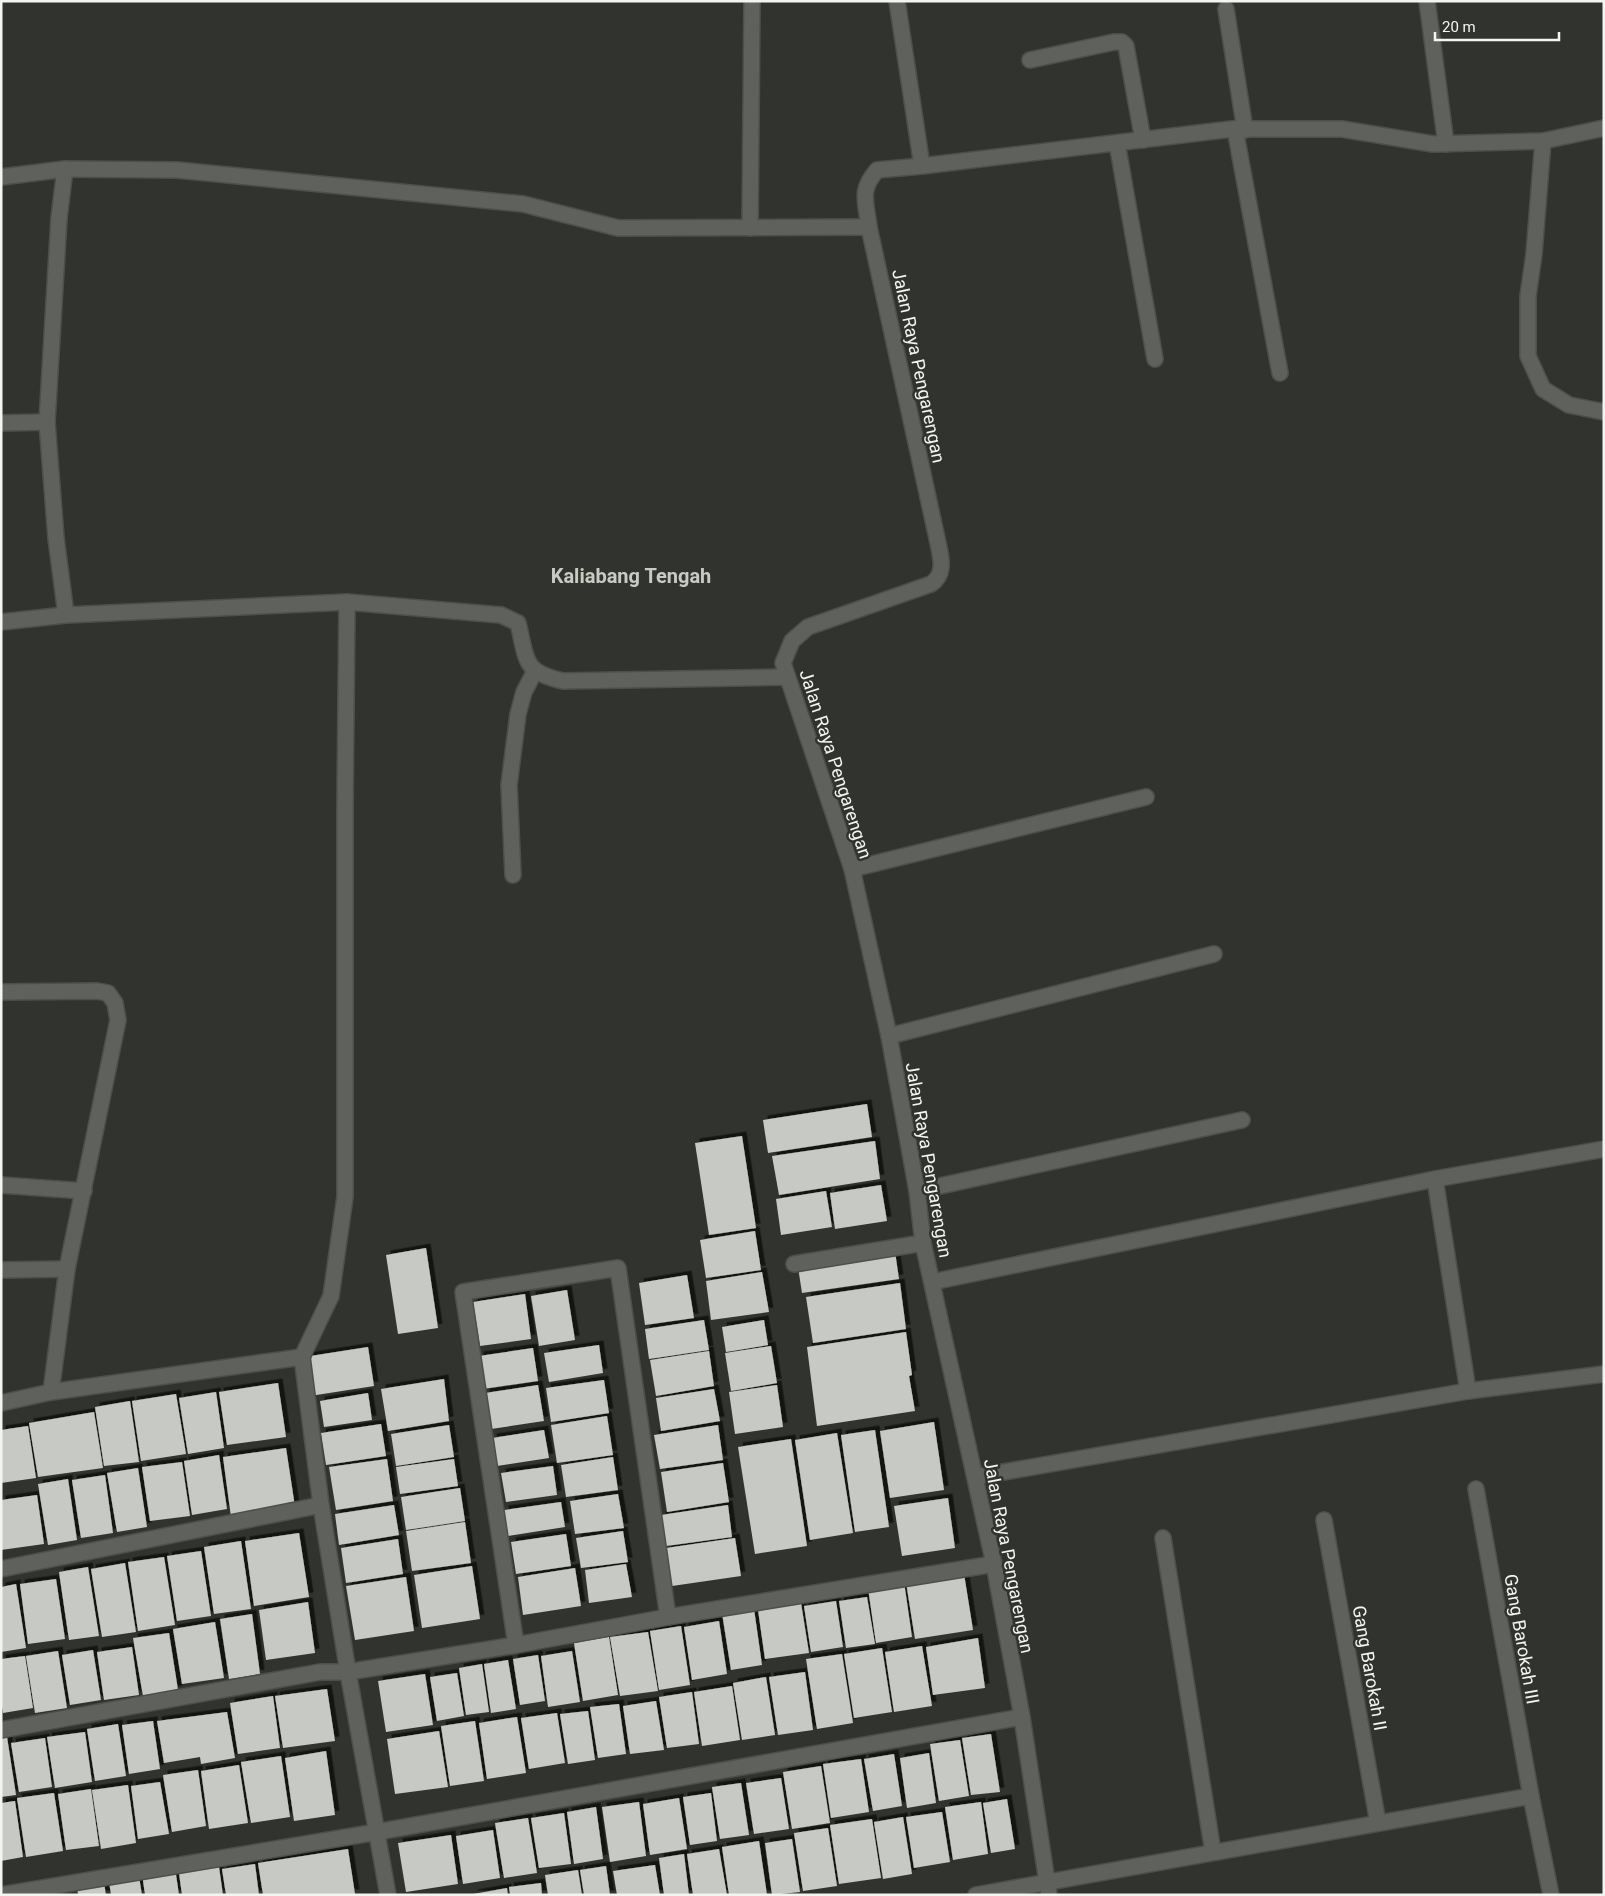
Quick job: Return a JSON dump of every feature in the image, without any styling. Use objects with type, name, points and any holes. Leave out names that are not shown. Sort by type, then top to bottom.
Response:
[{"type":"street","points":[[750,228],[752,1]]},
{"type":"street","points":[[897,1],[922,166]]},
{"type":"street","points":[[1427,1],[1446,144]]},
{"type":"street","points":[[1226,8],[1240,129],[1280,373]]},
{"type":"street","points":[[1030,60],[1114,42],[1122,42],[1126,46],[1142,140]]},
{"type":"street","name":"Jalan Raya Pengarengan","points":[[1048,1888],[1022,1717],[994,1564],[923,1243],[916,1191],[889,1036],[852,869],[786,677],[783,663],[792,641],[808,627],[931,584],[937,580],[942,569],[869,227],[864,189],[877,170],[1240,129],[1342,129],[1400,140],[1446,144],[1543,141],[1604,128]]},
{"type":"street","points":[[1543,141],[1534,254],[1528,296],[1528,356],[1543,389],[1569,405],[1604,412]]},
{"type":"street","points":[[1118,143],[1154,360]]},
{"type":"street","points":[[65,169],[59,218],[47,422],[56,538],[66,615]]},
{"type":"street","points":[[1,177],[65,169],[176,170],[523,204],[618,228],[869,227]]},
{"type":"street","points":[[1,423],[47,422]]},
{"type":"street","points":[[1,622],[66,615],[347,602],[501,615],[518,623],[528,662],[535,671],[544,676],[563,680],[786,677]]},
{"type":"street","points":[[347,602],[345,1197],[331,1296],[302,1357],[321,1506],[348,1672],[388,1895]]},
{"type":"street","points":[[513,876],[509,785],[518,714],[524,692],[535,671]]},
{"type":"street","points":[[852,869],[1146,797]]},
{"type":"street","points":[[889,1036],[1214,954]]},
{"type":"street","points":[[1,992],[97,991],[108,993],[115,1003],[118,1020],[67,1269],[51,1392]]},
{"type":"street","points":[[916,1191],[1242,1120]]},
{"type":"street","points":[[932,1282],[1435,1179],[1604,1149]]},
{"type":"street","points":[[1435,1179],[1468,1391]]},
{"type":"street","points":[[1,1185],[84,1191]]},
{"type":"street","points":[[794,1264],[923,1243]]},
{"type":"street","points":[[516,1645],[463,1292],[618,1268],[668,1617]]},
{"type":"street","points":[[1,1270],[67,1269]]},
{"type":"street","points":[[1,1403],[51,1392],[302,1357]]},
{"type":"street","points":[[975,1477],[1468,1391],[1604,1374]]},
{"type":"street","name":"Gang Barokah III","points":[[1476,1489],[1531,1796],[1551,1895]]},
{"type":"street","points":[[1,1569],[321,1506]]},
{"type":"street","name":"Gang Barokah II","points":[[1324,1520],[1378,1823]]},
{"type":"street","points":[[1163,1538],[1213,1852]]},
{"type":"street","points":[[1,1730],[320,1672],[348,1672],[994,1564]]},
{"type":"street","points":[[2,1895],[377,1832],[1022,1717]]},
{"type":"street","points":[[976,1895],[1048,1888],[1213,1852],[1531,1796]]},
{"type":"building","points":[[867,1104],[872,1137],[768,1153],[763,1120]]},
{"type":"building","points":[[742,1136],[756,1228],[709,1235],[695,1143]]},
{"type":"building","points":[[875,1141],[880,1179],[779,1195],[772,1156]]},
{"type":"building","points":[[881,1185],[887,1221],[835,1229],[830,1193]]},
{"type":"building","points":[[826,1191],[832,1227],[781,1235],[776,1199]]},
{"type":"building","points":[[755,1231],[761,1270],[706,1278],[700,1240]]},
{"type":"building","points":[[426,1248],[438,1328],[398,1334],[386,1255]]},
{"type":"building","points":[[895,1252],[899,1279],[802,1293],[798,1267]]},
{"type":"building","points":[[762,1272],[769,1312],[711,1320],[706,1281]]},
{"type":"building","points":[[687,1275],[694,1318],[645,1325],[639,1283]]},
{"type":"building","points":[[900,1283],[906,1329],[813,1343],[806,1297]]},
{"type":"building","points":[[567,1290],[575,1340],[539,1346],[531,1296]]},
{"type":"building","points":[[525,1294],[531,1339],[480,1346],[473,1302]]},
{"type":"building","points":[[704,1320],[709,1350],[649,1359],[645,1329]]},
{"type":"building","points":[[764,1320],[768,1345],[726,1352],[722,1327]]},
{"type":"building","points":[[906,1332],[912,1375],[909,1376],[915,1411],[817,1426],[807,1347]]},
{"type":"building","points":[[599,1345],[603,1373],[549,1382],[544,1353]]},
{"type":"building","points":[[771,1346],[777,1383],[731,1391],[725,1353]]},
{"type":"building","points":[[368,1347],[374,1386],[310,1396],[304,1357]]},
{"type":"building","points":[[533,1348],[538,1381],[483,1389],[479,1356]]},
{"type":"building","points":[[709,1351],[714,1386],[656,1396],[650,1360]]},
{"type":"building","points":[[444,1379],[449,1421],[388,1431],[381,1389]]},
{"type":"building","points":[[604,1380],[609,1413],[551,1422],[546,1388]]},
{"type":"building","points":[[278,1383],[286,1437],[227,1445],[219,1392]]},
{"type":"building","points":[[538,1385],[544,1421],[491,1429],[485,1393]]},
{"type":"building","points":[[777,1385],[783,1427],[735,1434],[729,1392]]},
{"type":"building","points":[[714,1389],[720,1421],[661,1431],[656,1398]]},
{"type":"building","points":[[216,1392],[224,1448],[188,1454],[179,1398]]},
{"type":"building","points":[[368,1393],[372,1420],[324,1427],[320,1401]]},
{"type":"building","points":[[176,1394],[186,1454],[141,1461],[132,1401]]},
{"type":"building","points":[[130,1401],[139,1462],[104,1466],[95,1407]]},
{"type":"building","points":[[94,1412],[103,1468],[38,1477],[29,1423]]},
{"type":"building","points":[[607,1416],[613,1455],[557,1463],[551,1425]]},
{"type":"building","points":[[934,1422],[944,1490],[890,1498],[880,1431]]},
{"type":"building","points":[[381,1424],[386,1456],[326,1465],[321,1433]]},
{"type":"building","points":[[449,1425],[454,1457],[396,1466],[391,1434]]},
{"type":"building","points":[[718,1425],[723,1460],[660,1469],[654,1435]]},
{"type":"building","points":[[28,1426],[36,1478],[1,1483],[1,1430]]},
{"type":"building","points":[[544,1430],[549,1458],[497,1466],[492,1438]]},
{"type":"building","points":[[875,1430],[889,1527],[855,1532],[841,1435]]},
{"type":"building","points":[[837,1433],[853,1533],[810,1540],[795,1440]]},
{"type":"building","points":[[791,1439],[807,1546],[755,1554],[738,1447]]},
{"type":"building","points":[[286,1448],[295,1507],[231,1517],[223,1457]]},
{"type":"building","points":[[219,1455],[227,1509],[192,1515],[184,1461]]},
{"type":"building","points":[[613,1457],[618,1490],[566,1497],[561,1465]]},
{"type":"building","points":[[387,1459],[393,1501],[336,1510],[329,1467]]},
{"type":"building","points":[[454,1459],[458,1486],[400,1494],[396,1467]]},
{"type":"building","points":[[182,1462],[190,1516],[150,1521],[142,1467]]},
{"type":"building","points":[[723,1463],[729,1502],[667,1512],[661,1472]]},
{"type":"building","points":[[553,1466],[557,1495],[506,1502],[501,1473]]},
{"type":"building","points":[[138,1468],[147,1527],[117,1532],[107,1473]]},
{"type":"building","points":[[105,1475],[113,1533],[81,1538],[72,1480]]},
{"type":"building","points":[[68,1479],[77,1540],[48,1545],[38,1484]]},
{"type":"building","points":[[460,1488],[465,1521],[406,1530],[401,1497]]},
{"type":"building","points":[[618,1494],[624,1528],[575,1534],[570,1501]]},
{"type":"building","points":[[37,1495],[44,1544],[1,1550],[1,1500]]},
{"type":"building","points":[[948,1498],[955,1548],[902,1556],[894,1506]]},
{"type":"building","points":[[561,1502],[565,1527],[508,1536],[504,1510]]},
{"type":"building","points":[[394,1505],[399,1535],[339,1545],[335,1514]]},
{"type":"building","points":[[728,1505],[732,1537],[666,1546],[661,1515]]},
{"type":"building","points":[[465,1522],[471,1563],[412,1571],[406,1531]]},
{"type":"building","points":[[623,1531],[628,1562],[581,1568],[576,1538]]},
{"type":"building","points":[[299,1533],[309,1597],[254,1606],[245,1541]]},
{"type":"building","points":[[566,1534],[571,1566],[516,1574],[511,1542]]},
{"type":"building","points":[[735,1538],[741,1576],[672,1586],[666,1548]]},
{"type":"building","points":[[398,1539],[403,1574],[346,1583],[341,1548]]},
{"type":"building","points":[[241,1541],[251,1609],[214,1614],[204,1547]]},
{"type":"building","points":[[201,1551],[211,1616],[177,1621],[167,1556]]},
{"type":"building","points":[[164,1557],[175,1625],[138,1631],[128,1562]]},
{"type":"building","points":[[125,1563],[136,1632],[102,1637],[91,1569]]},
{"type":"building","points":[[626,1564],[632,1597],[589,1603],[585,1570]]},
{"type":"building","points":[[472,1566],[480,1619],[422,1628],[414,1575]]},
{"type":"building","points":[[88,1567],[99,1636],[69,1640],[59,1572]]},
{"type":"building","points":[[575,1568],[581,1606],[523,1615],[518,1577]]},
{"type":"building","points":[[964,1574],[973,1630],[915,1639],[906,1582]]},
{"type":"building","points":[[406,1577],[414,1631],[355,1640],[346,1586]]},
{"type":"building","points":[[56,1579],[65,1639],[28,1644],[20,1584]]},
{"type":"building","points":[[904,1582],[912,1637],[876,1643],[868,1588]]},
{"type":"building","points":[[16,1584],[26,1648],[1,1652],[1,1587]]},
{"type":"building","points":[[867,1597],[875,1644],[846,1648],[839,1601]]},
{"type":"building","points":[[836,1601],[843,1647],[811,1652],[804,1606]]},
{"type":"building","points":[[308,1602],[315,1653],[266,1660],[259,1610]]},
{"type":"building","points":[[801,1603],[809,1653],[765,1659],[758,1610]]},
{"type":"building","points":[[754,1609],[762,1665],[731,1670],[722,1613]]},
{"type":"building","points":[[252,1614],[260,1674],[229,1679],[220,1619]]},
{"type":"building","points":[[719,1621],[727,1674],[692,1680],[684,1627]]},
{"type":"building","points":[[215,1622],[224,1678],[182,1684],[173,1629]]},
{"type":"building","points":[[681,1626],[690,1685],[659,1690],[650,1631]]},
{"type":"building","points":[[648,1632],[658,1691],[620,1696],[610,1637]]},
{"type":"building","points":[[169,1633],[178,1690],[143,1696],[133,1638]]},
{"type":"building","points":[[609,1637],[618,1695],[583,1701],[574,1643]]},
{"type":"building","points":[[978,1638],[985,1688],[933,1695],[926,1647]]},
{"type":"building","points":[[922,1646],[932,1706],[894,1712],[885,1652]]},
{"type":"building","points":[[132,1647],[139,1695],[104,1700],[97,1652]]},
{"type":"building","points":[[882,1648],[892,1712],[854,1718],[844,1654]]},
{"type":"building","points":[[93,1650],[101,1700],[70,1705],[62,1655]]},
{"type":"building","points":[[58,1651],[67,1708],[35,1713],[26,1656]]},
{"type":"building","points":[[572,1651],[580,1702],[548,1707],[541,1656]]},
{"type":"building","points":[[842,1654],[853,1723],[817,1729],[806,1659]]},
{"type":"building","points":[[538,1655],[545,1701],[520,1705],[513,1659]]},
{"type":"building","points":[[25,1656],[33,1708],[3,1713],[1,1700],[1,1659]]},
{"type":"building","points":[[508,1660],[516,1709],[491,1713],[484,1664]]},
{"type":"building","points":[[482,1664],[489,1712],[466,1715],[459,1668]]},
{"type":"building","points":[[805,1672],[813,1730],[778,1735],[769,1677]]},
{"type":"building","points":[[457,1673],[464,1716],[437,1721],[430,1677]]},
{"type":"building","points":[[425,1674],[433,1725],[386,1732],[378,1681]]},
{"type":"building","points":[[766,1677],[775,1735],[742,1740],[733,1683]]},
{"type":"building","points":[[732,1686],[740,1740],[702,1746],[694,1692]]},
{"type":"building","points":[[327,1689],[335,1741],[283,1748],[275,1696]]},
{"type":"building","points":[[692,1692],[699,1744],[667,1748],[659,1697]]},
{"type":"building","points":[[273,1696],[280,1748],[238,1754],[230,1703]]},
{"type":"building","points":[[656,1701],[664,1750],[630,1754],[623,1706]]},
{"type":"building","points":[[619,1704],[626,1754],[598,1758],[590,1707]]},
{"type":"building","points":[[588,1711],[595,1760],[568,1764],[560,1714]]},
{"type":"building","points":[[227,1712],[235,1758],[201,1764],[200,1757],[164,1763],[157,1721]]},
{"type":"building","points":[[557,1713],[565,1763],[529,1769],[521,1718]]},
{"type":"building","points":[[517,1717],[526,1773],[487,1779],[479,1723]]},
{"type":"building","points":[[153,1721],[160,1769],[129,1774],[122,1725]]},
{"type":"building","points":[[475,1721],[484,1781],[450,1786],[441,1726]]},
{"type":"building","points":[[118,1724],[126,1776],[95,1781],[87,1729]]},
{"type":"building","points":[[439,1731],[448,1787],[395,1794],[387,1739]]},
{"type":"building","points":[[85,1732],[92,1782],[55,1788],[47,1737]]},
{"type":"building","points":[[991,1734],[1000,1792],[971,1795],[962,1738]]},
{"type":"building","points":[[7,1737],[16,1795],[1,1797],[1,1738]]},
{"type":"building","points":[[45,1738],[52,1787],[19,1792],[11,1743]]},
{"type":"building","points":[[960,1740],[969,1796],[939,1801],[930,1744]]},
{"type":"building","points":[[326,1751],[335,1815],[294,1821],[285,1758]]},
{"type":"building","points":[[929,1753],[936,1803],[907,1808],[900,1758]]},
{"type":"building","points":[[894,1754],[902,1806],[873,1811],[864,1759]]},
{"type":"building","points":[[281,1756],[290,1817],[251,1823],[241,1762]]},
{"type":"building","points":[[861,1759],[869,1812],[831,1818],[823,1764]]},
{"type":"building","points":[[239,1765],[248,1823],[209,1829],[201,1771]]},
{"type":"building","points":[[821,1766],[830,1823],[792,1829],[783,1772]]},
{"type":"building","points":[[198,1770],[206,1826],[172,1832],[163,1775]]},
{"type":"building","points":[[781,1778],[789,1829],[754,1834],[746,1783]]},
{"type":"building","points":[[160,1782],[169,1834],[138,1839],[131,1786]]},
{"type":"building","points":[[741,1783],[749,1835],[720,1839],[712,1787]]},
{"type":"building","points":[[128,1785],[136,1843],[101,1849],[92,1790]]},
{"type":"building","points":[[91,1789],[99,1846],[66,1850],[58,1794]]},
{"type":"building","points":[[54,1793],[63,1851],[26,1857],[17,1798]]},
{"type":"building","points":[[711,1793],[717,1841],[690,1845],[683,1797]]},
{"type":"building","points":[[679,1798],[687,1849],[650,1855],[643,1804]]},
{"type":"building","points":[[1007,1799],[1015,1849],[991,1853],[983,1803]]},
{"type":"building","points":[[15,1801],[23,1857],[1,1861],[1,1803]]},
{"type":"building","points":[[639,1802],[646,1856],[610,1862],[602,1807]]},
{"type":"building","points":[[981,1802],[988,1854],[953,1860],[945,1807]]},
{"type":"building","points":[[596,1807],[603,1859],[574,1864],[567,1812]]},
{"type":"building","points":[[942,1812],[950,1862],[914,1868],[906,1817]]},
{"type":"building","points":[[564,1813],[571,1864],[539,1868],[531,1818]]},
{"type":"building","points":[[903,1817],[912,1874],[883,1879],[874,1822]]},
{"type":"building","points":[[528,1818],[537,1873],[504,1878],[495,1823]]},
{"type":"building","points":[[872,1819],[881,1878],[839,1884],[830,1825]]},
{"type":"building","points":[[828,1828],[837,1886],[803,1891],[794,1833]]},
{"type":"building","points":[[493,1830],[500,1878],[463,1884],[456,1836]]},
{"type":"building","points":[[451,1835],[458,1884],[406,1892],[398,1843]]},
{"type":"building","points":[[792,1839],[800,1892],[772,1895],[765,1843]]},
{"type":"building","points":[[759,1841],[767,1895],[729,1895],[722,1847]]},
{"type":"building","points":[[348,1849],[355,1894],[263,1895],[258,1863]]},
{"type":"building","points":[[719,1849],[727,1895],[693,1895],[687,1854]]},
{"type":"building","points":[[684,1854],[689,1895],[664,1895],[659,1858]]},
{"type":"building","points":[[255,1864],[259,1895],[226,1895],[222,1869]]},
{"type":"building","points":[[655,1865],[660,1895],[617,1895],[613,1871]]},
{"type":"building","points":[[606,1866],[610,1895],[584,1895],[580,1870]]},
{"type":"building","points":[[219,1867],[223,1895],[182,1895],[179,1873]]},
{"type":"building","points":[[175,1868],[179,1895],[145,1895],[142,1873]]},
{"type":"building","points":[[578,1870],[582,1895],[548,1895],[545,1875]]},
{"type":"building","points":[[139,1877],[142,1895],[111,1895],[109,1881]]},
{"type":"building","points":[[104,1883],[106,1895],[78,1895],[77,1887]]},
{"type":"building","points":[[541,1883],[542,1895],[510,1895],[509,1887]]},
{"type":"building","points":[[507,1888],[508,1895],[473,1895],[473,1894]]},
{"type":"district","name":"Kaliabang Tengah","points":[[631,576]]}]
